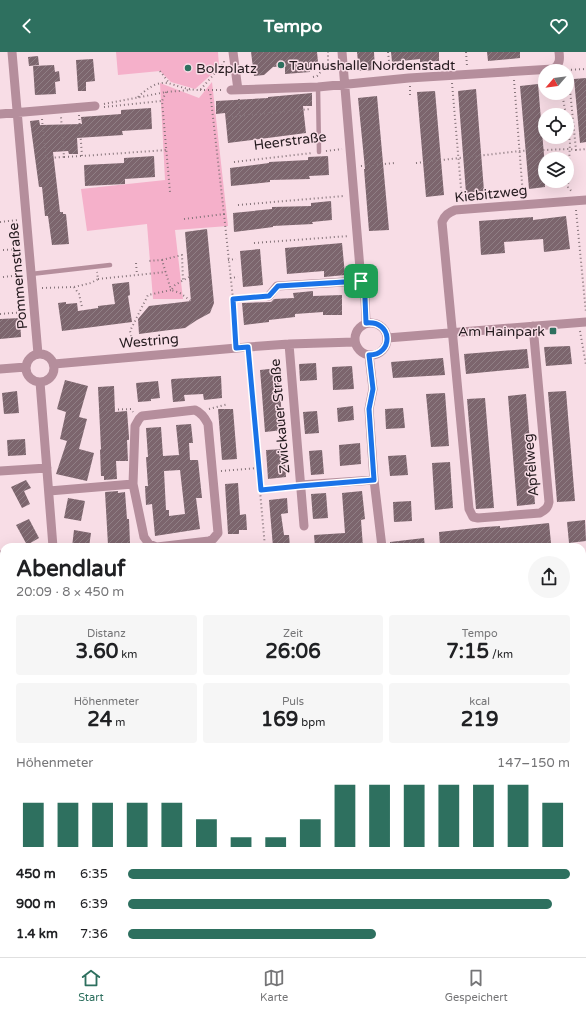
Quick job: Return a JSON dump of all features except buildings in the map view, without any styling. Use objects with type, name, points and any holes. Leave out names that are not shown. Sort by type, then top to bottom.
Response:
[{"type":"street","name":"Pommernstraße","points":[[12,52],[38,354]]},
{"type":"street","points":[[233,52],[234,90],[318,87],[345,83],[452,74],[538,70]]},
{"type":"street","points":[[342,52],[357,236],[361,281],[365,298],[366,323]]},
{"type":"street","points":[[558,64],[559,52]]},
{"type":"street","points":[[0,114],[17,111],[95,106]]},
{"type":"street","name":"Kiebitzweg","points":[[452,333],[442,222],[444,216],[449,212],[463,210],[586,200]]},
{"type":"street","points":[[269,296],[278,286],[361,281]]},
{"type":"street","points":[[387,338],[533,326],[583,320]]},
{"type":"street","points":[[366,323],[375,323],[381,326],[385,331],[387,338],[386,346],[383,350],[376,354],[369,355],[361,351],[355,342],[358,329],[366,323]]},
{"type":"street","name":"Apfelweg","points":[[452,333],[469,509],[474,517],[478,518],[509,516],[540,513],[545,511],[548,507],[533,326]]},
{"type":"street","name":"Westring","points":[[54,364],[289,344],[355,342]]},
{"type":"street","name":"Zwickauer Straße","points":[[289,344],[304,526]]},
{"type":"street","points":[[38,354],[46,355],[54,364],[52,376],[45,382],[36,382],[30,378],[26,372],[29,359],[38,354]]},
{"type":"street","points":[[369,355],[373,389],[369,409],[374,480],[382,543]]},
{"type":"street","points":[[0,369],[26,367]]},
{"type":"street","points":[[40,382],[53,543]]},
{"type":"street","points":[[148,543],[144,537],[132,484],[134,432],[136,422],[142,416],[192,410],[198,412],[206,418],[208,424],[218,528],[216,537],[209,541],[192,543]]},
{"type":"street","points":[[0,471],[47,468]]},
{"type":"street","name":"Zwickauer Straße","points":[[300,486],[374,480]]},
{"type":"street","points":[[49,491],[132,484]]},
{"type":"lane","points":[[318,87],[319,152]]},
{"type":"lane","points":[[31,274],[110,266]]},
{"type":"path","points":[[309,77],[317,76],[328,64],[328,52]]},
{"type":"path","points":[[388,52],[391,80]]},
{"type":"path","points":[[466,52],[468,73]]},
{"type":"path","points":[[200,90],[224,63]]},
{"type":"path","points":[[574,70],[586,69]]},
{"type":"path","points":[[160,71],[169,83]]},
{"type":"path","points":[[513,71],[524,205]]},
{"type":"path","points":[[452,74],[463,210]]},
{"type":"path","points":[[138,97],[149,86],[163,82],[193,90]]},
{"type":"path","points":[[95,106],[166,92],[193,90],[234,90],[240,116]]},
{"type":"path","points":[[210,91],[233,299],[236,348]]},
{"type":"path","points":[[166,92],[162,101],[170,192]]},
{"type":"path","points":[[571,100],[576,150]]},
{"type":"path","points":[[95,106],[102,107],[162,101]]},
{"type":"path","points":[[78,107],[82,156]]},
{"type":"path","points":[[60,108],[64,157]]},
{"type":"path","points":[[228,117],[318,108]]},
{"type":"path","points":[[41,110],[46,158],[166,150]]},
{"type":"path","points":[[570,144],[568,187],[573,194],[575,201],[582,274],[586,365]]},
{"type":"path","name":"Heerstraße","points":[[234,162],[350,148]]},
{"type":"path","points":[[416,163],[520,151],[586,149]]},
{"type":"path","points":[[352,166],[395,162]]},
{"type":"path","points":[[238,205],[354,196]]},
{"type":"path","points":[[184,219],[224,214]]},
{"type":"path","points":[[0,222],[27,219]]},
{"type":"path","points":[[254,244],[357,236]]},
{"type":"path","points":[[3,250],[29,248]]},
{"type":"path","points":[[148,261],[162,260],[182,255],[183,281]]},
{"type":"path","points":[[228,260],[236,259]]},
{"type":"path","points":[[162,260],[171,290]]},
{"type":"path","points":[[136,263],[137,275]]},
{"type":"path","points":[[97,267],[98,279]]},
{"type":"path","points":[[33,289],[74,287],[91,283],[98,279],[166,272]]},
{"type":"path","points":[[3,277],[31,274]]},
{"type":"path","points":[[171,290],[175,285],[189,277]]},
{"type":"path","points":[[230,278],[238,277]]},
{"type":"path","points":[[74,287],[79,294],[82,307]]},
{"type":"path","points":[[134,344],[130,331],[148,295],[171,290],[180,293],[191,301]]},
{"type":"path","points":[[233,299],[269,296]]},
{"type":"path","points":[[0,314],[35,311]]},
{"type":"path","points":[[248,347],[265,543]]},
{"type":"path","points":[[198,412],[228,404]]},
{"type":"path","points":[[106,410],[131,409],[139,418]]},
{"type":"path","points":[[212,472],[258,468]]},
{"type":"path","points":[[261,490],[300,486]]},
{"type":"shaded area","name":"Bolzplatz","points":[[116,52],[218,52],[219,66],[195,89],[171,82],[160,71],[118,75]]},
{"type":"shaded area","points":[[212,82],[228,226],[175,230],[183,299],[153,299],[147,224],[87,231],[81,189],[165,180],[160,83],[199,98]]},
{"type":"place","name":"Taunushalle Nordenstadt","points":[[281,65]]},
{"type":"place","name":"Bolzplatz","points":[[188,68]]},
{"type":"place","name":"Am Hainpark","points":[[553,331]]},
{"type":"route","points":[[361,281],[365,298],[366,323],[372,322],[378,324],[387,334],[386,346],[383,350],[376,354],[369,355],[373,389],[369,409],[374,480],[261,490],[248,347],[236,348],[233,299],[269,296],[278,286],[361,281]]}]
